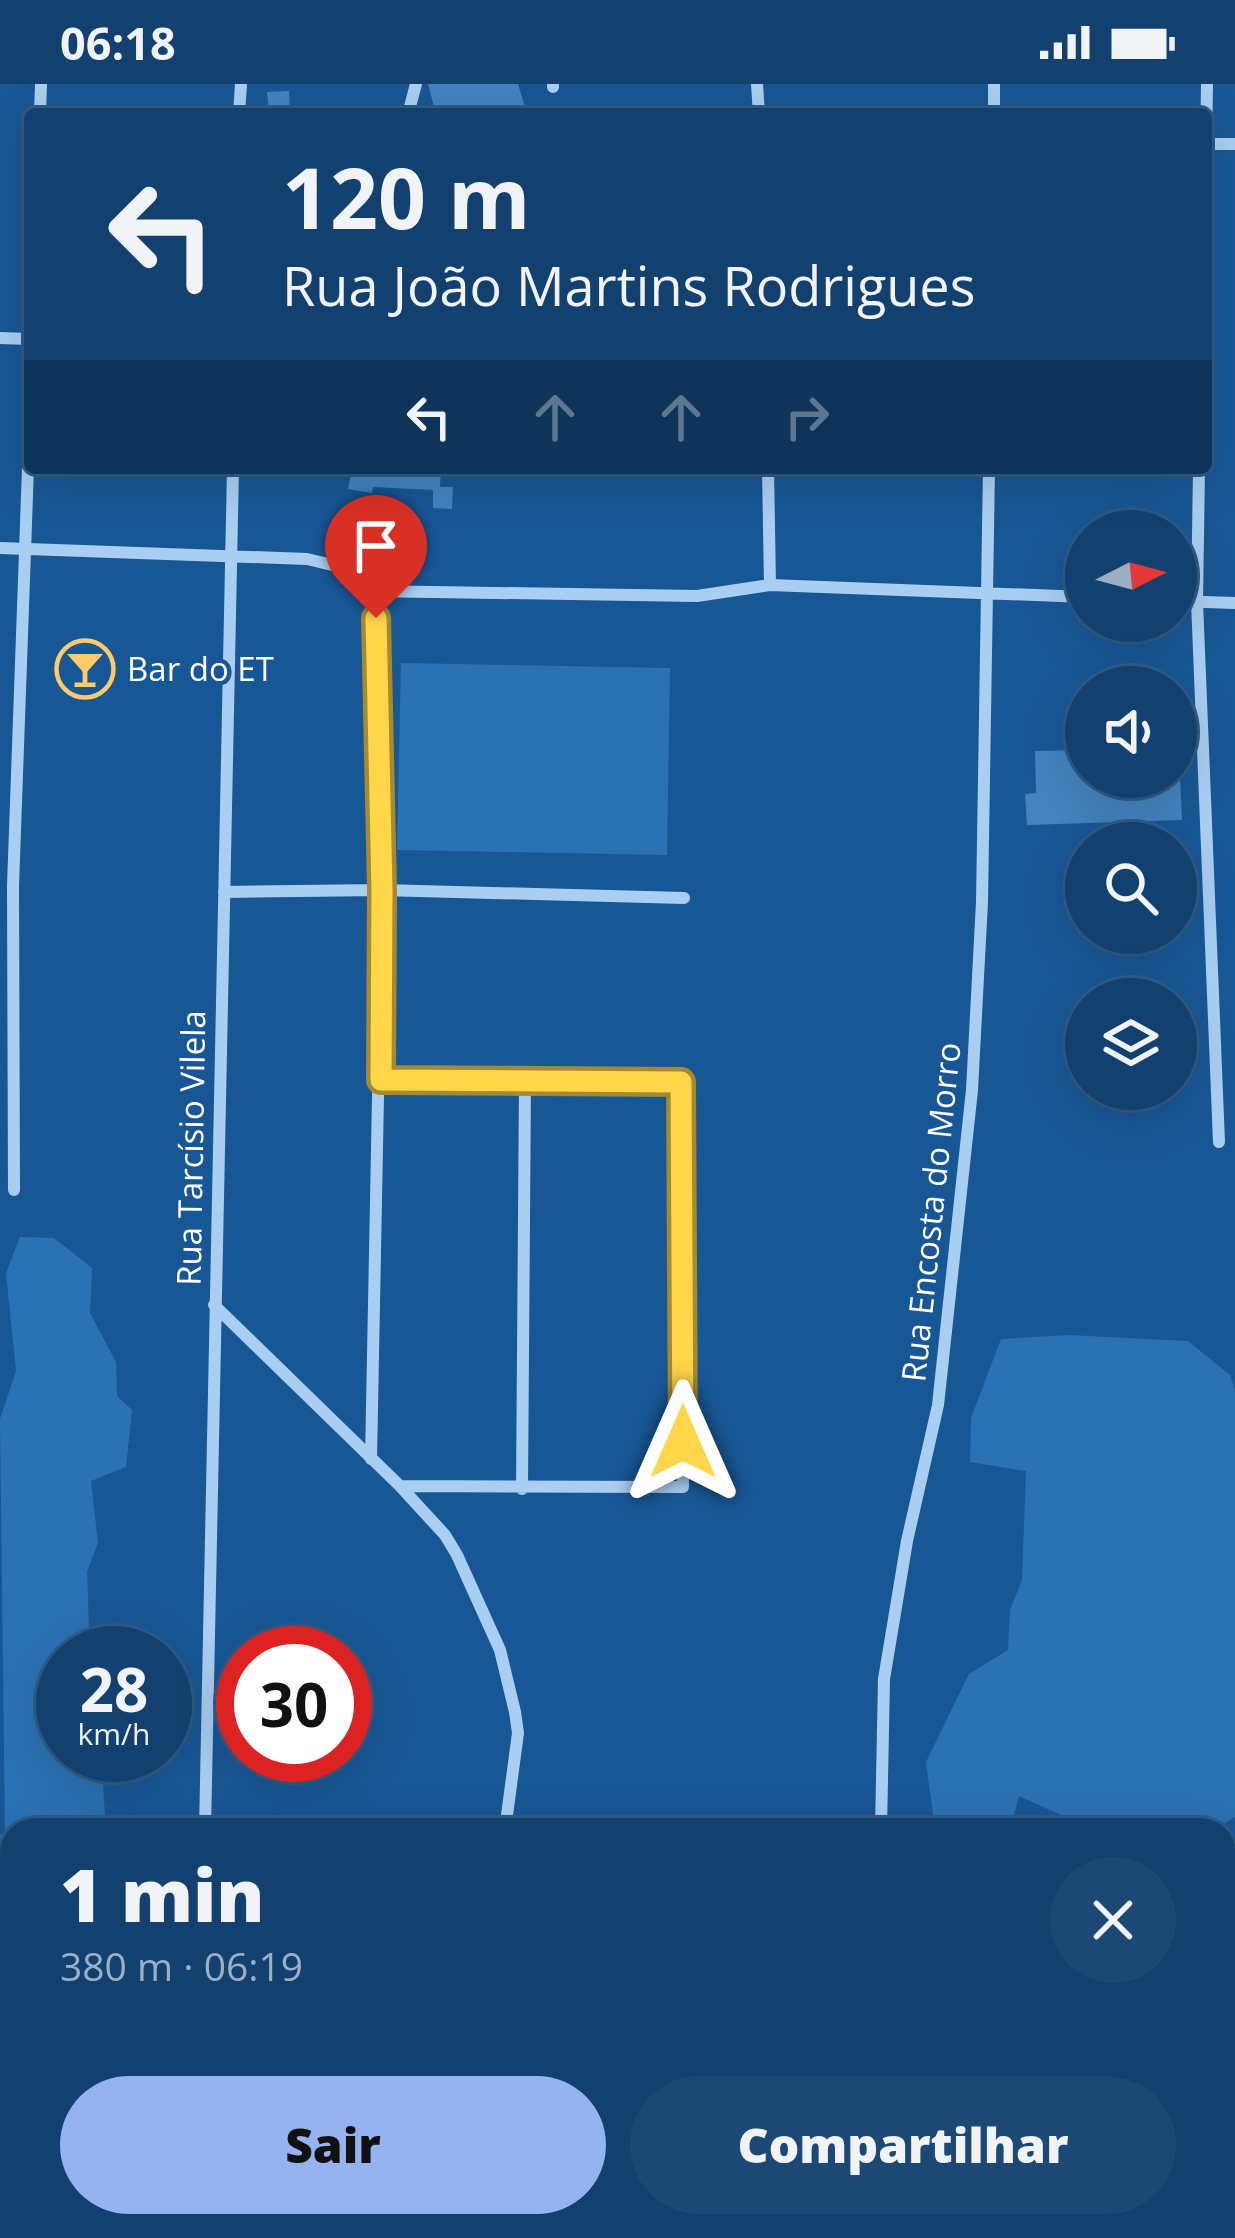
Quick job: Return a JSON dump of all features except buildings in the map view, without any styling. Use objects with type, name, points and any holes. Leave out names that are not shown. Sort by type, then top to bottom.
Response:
[{"type":"street","points":[[14,1190],[7,886],[28,474]]},
{"type":"street","name":"Rua Tarcísio Vilela","points":[[205,1818],[232,474]]},
{"type":"street","points":[[768,474],[770,585]]},
{"type":"street","name":"Rua Encosta do Morro","points":[[881,1818],[884,1678],[907,1541],[942,1384],[972,1090],[982,902],[988,474]]},
{"type":"street","points":[[1197,557],[1199,474]]},
{"type":"street","points":[[0,548],[324,561],[345,568],[370,591],[376,618],[382,890],[371,1459]]},
{"type":"street","points":[[370,591],[697,596],[770,585],[1065,596]]},
{"type":"street","points":[[1197,602],[1235,603]]},
{"type":"street","points":[[1197,625],[1219,1142]]},
{"type":"street","points":[[224,892],[382,890],[684,898]]},
{"type":"street","points":[[381,1080],[681,1082],[683,1487],[400,1486]]},
{"type":"street","points":[[522,1489],[525,1081]]},
{"type":"street","points":[[214,1305],[445,1534],[500,1651],[518,1733],[507,1818]]},
{"type":"shaded area","points":[[401,663],[670,668],[667,855],[397,850]]},
{"type":"shaded area","points":[[20,1237],[54,1238],[92,1268],[90,1313],[116,1362],[117,1396],[132,1410],[126,1467],[91,1481],[98,1543],[87,1571],[89,1626],[36,1626],[36,1782],[109,1782],[103,1785],[105,1818],[5,1818],[0,1419],[16,1371],[6,1273]]},
{"type":"shaded area","points":[[1068,1335],[1188,1341],[1230,1375],[1235,1390],[1233,1818],[1062,1818],[1019,1796],[1013,1818],[933,1818],[926,1762],[969,1674],[1008,1650],[1010,1610],[1022,1580],[1026,1471],[970,1462],[971,1418],[1001,1339]]},
{"type":"place","name":"Bar do ET","points":[[85,669]]},
{"type":"route","points":[[376,618],[381,1080],[681,1082],[683,1442]]}]
